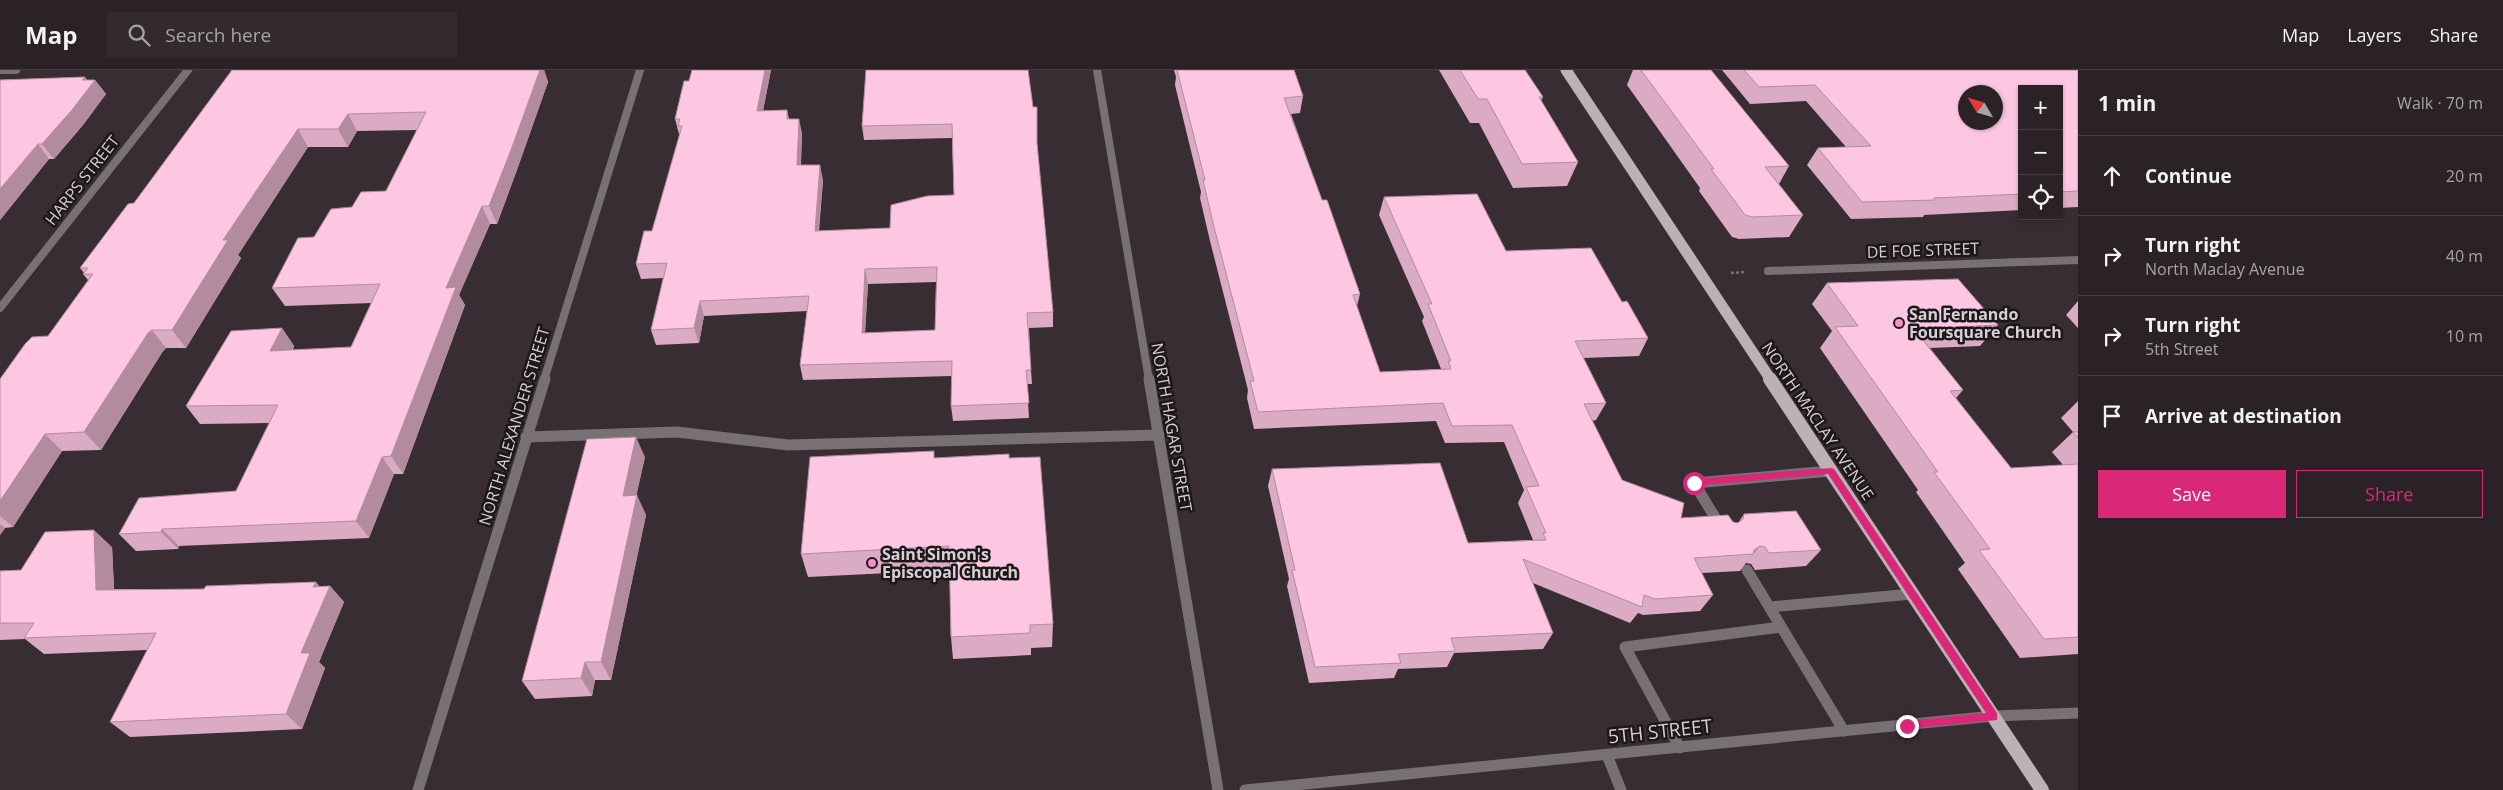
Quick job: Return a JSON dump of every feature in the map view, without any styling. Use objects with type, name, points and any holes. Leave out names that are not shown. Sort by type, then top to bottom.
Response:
[{"type":"main road","name":"NORTH MACLAY AVENUE","points":[[1566,70],[2042,790]]},
{"type":"street","points":[[0,70],[16,70]]},
{"type":"street","name":"HARPS STREET","points":[[0,308],[188,70]]},
{"type":"street","name":"NORTH ALEXANDER STREET","points":[[418,790],[640,70]]},
{"type":"street","name":"NORTH HAGAR STREET","points":[[1097,70],[1218,790]]},
{"type":"street","name":"DE FOE STREET","points":[[1768,270],[2078,260]]},
{"type":"street","points":[[526,437],[677,432],[788,445],[1158,435]]},
{"type":"street","points":[[1724,532],[1694,483],[1831,471]]},
{"type":"street","points":[[1747,570],[1844,732]]},
{"type":"street","points":[[1770,607],[1912,594]]},
{"type":"street","points":[[1680,748],[1626,647],[1781,627]]},
{"type":"street","name":"5TH STREET","points":[[1246,790],[1994,716],[2078,713]]},
{"type":"street","points":[[1607,755],[1621,790]]},
{"type":"building","points":[[232,70],[540,70],[489,206],[482,206],[446,288],[456,287],[391,456],[382,457],[356,521],[162,529],[161,532],[119,534],[139,498],[236,491],[278,405],[186,406],[231,331],[282,328],[270,351],[351,347],[380,284],[272,288],[298,238],[314,237],[331,209],[352,207],[361,192],[386,191],[426,112],[348,114],[338,129],[298,129],[223,240],[228,240],[172,330],[152,330],[148,333],[84,432],[45,434],[0,501],[0,379],[32,337],[48,336],[93,274],[83,274],[88,268],[80,268],[128,204],[134,203]]},
{"type":"building","points":[[692,70],[765,70],[757,111],[787,110],[787,119],[799,119],[797,165],[820,165],[815,231],[890,228],[891,205],[927,196],[954,195],[952,124],[862,126],[866,70],[1028,70],[1033,107],[1037,107],[1037,143],[1053,312],[1027,313],[1031,370],[1026,370],[1029,403],[951,406],[952,361],[800,365],[809,296],[700,301],[694,328],[651,330],[667,263],[636,264],[644,231],[652,231],[682,126],[678,126],[680,119],[675,119],[684,81],[689,81]],"holes":[[[937,267],[935,330],[862,333],[865,269]]]},
{"type":"building","points":[[1177,70],[1294,70],[1303,96],[1284,98],[1322,200],[1327,200],[1360,294],[1353,295],[1380,372],[1451,369],[1448,361],[1451,361],[1428,304],[1432,304],[1384,197],[1477,194],[1506,251],[1591,248],[1622,302],[1627,301],[1648,338],[1575,341],[1606,403],[1584,404],[1622,480],[1684,503],[1681,518],[1728,515],[1733,522],[1738,523],[1743,519],[1744,514],[1796,511],[1821,550],[1769,553],[1765,547],[1760,546],[1754,550],[1753,554],[1694,558],[1713,595],[1655,599],[1644,595],[1642,607],[1523,559],[1553,633],[1451,638],[1455,651],[1398,654],[1401,663],[1315,667],[1292,570],[1295,570],[1272,469],[1440,463],[1468,543],[1546,540],[1543,533],[1546,533],[1526,487],[1539,486],[1512,425],[1452,426],[1443,403],[1258,412],[1250,381],[1254,381],[1213,223],[1203,180],[1205,180]]},
{"type":"building","points":[[1460,70],[1525,70],[1543,97],[1539,97],[1578,162],[1522,164],[1487,99],[1478,99]]},
{"type":"building","points":[[1641,70],[1711,70],[1789,166],[1765,167],[1803,215],[1752,217],[1745,215],[1711,169],[1714,169]]},
{"type":"building","points":[[1744,70],[2078,70],[2078,191],[2063,192],[2063,85],[2018,85],[2018,194],[1934,198],[1935,200],[1862,202],[1818,148],[1871,146],[1815,85],[1759,87]]},
{"type":"building","points":[[85,77],[82,80],[95,80],[72,110],[42,144],[38,144],[0,189],[0,80]]},
{"type":"building","points":[[1958,279],[1998,325],[1914,329],[1963,390],[1950,391],[2011,468],[2078,464],[2078,637],[2044,639],[1979,550],[1990,549],[1934,472],[1938,472],[1835,327],[1858,326],[1827,283]]},
{"type":"building","points":[[636,437],[623,496],[637,495],[601,662],[585,662],[581,678],[522,681],[587,439]]},
{"type":"building","name":"Saint Simon's Episcopal Church","points":[[934,451],[934,458],[1009,454],[1009,458],[1040,457],[1053,624],[1030,625],[1030,633],[951,637],[949,546],[801,554],[810,457]]},
{"type":"building","points":[[94,530],[96,590],[204,589],[206,586],[316,582],[313,587],[330,586],[301,653],[310,653],[286,714],[110,722],[156,633],[24,638],[34,623],[0,623],[0,571],[21,570],[45,532]]},
{"type":"place","name":"San Fernando Foursquare Church","points":[[1899,323]]},
{"type":"place","name":"Saint Simon's Episcopal Church","points":[[872,563]]},
{"type":"route","points":[[1694,483],[1831,471],[1994,716],[1907,726]]}]
